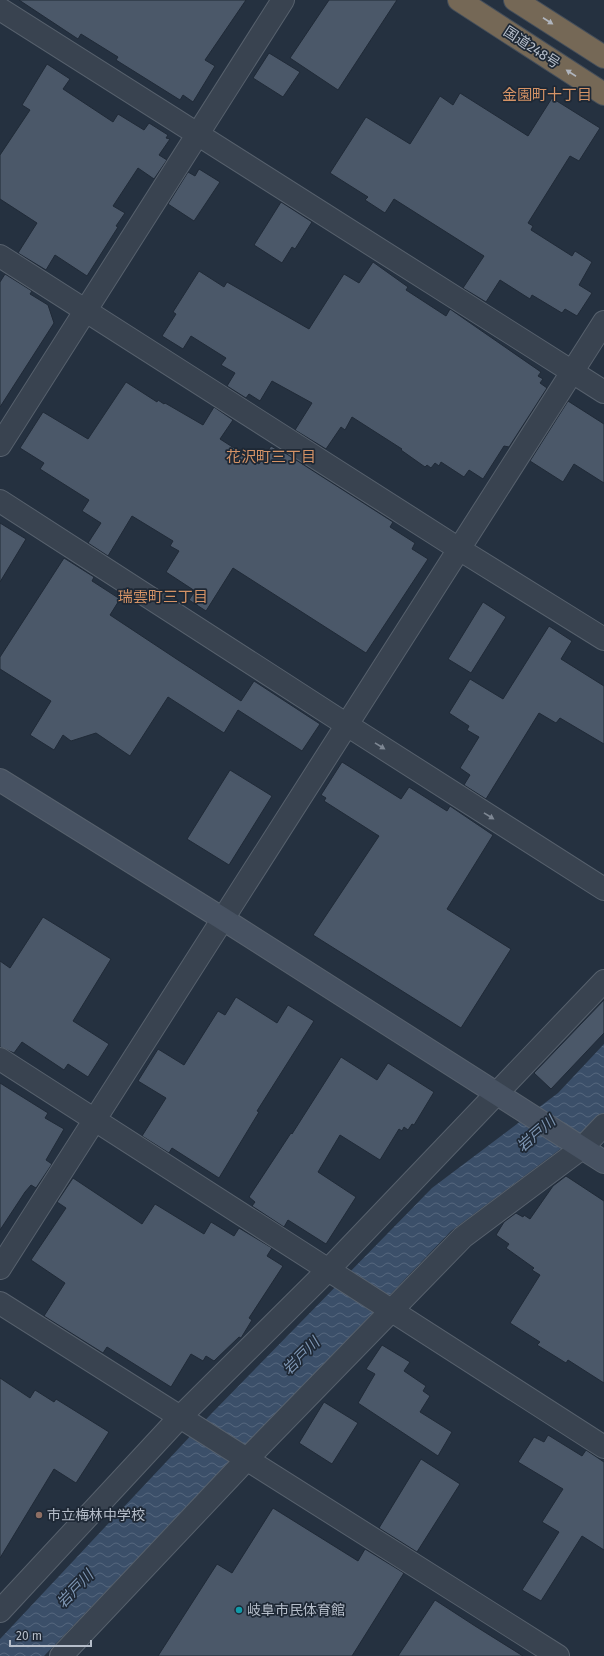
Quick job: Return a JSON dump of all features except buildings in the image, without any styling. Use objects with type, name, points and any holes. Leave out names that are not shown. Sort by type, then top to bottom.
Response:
[{"type":"highway","name":"国道248号","points":[[460,0],[604,94]]},
{"type":"highway","points":[[515,0],[604,57]]},
{"type":"street","points":[[0,445],[283,0]]},
{"type":"street","points":[[0,9],[604,392]]},
{"type":"street","points":[[0,256],[459,549],[604,639]]},
{"type":"street","points":[[0,1268],[604,322]]},
{"type":"street","points":[[0,501],[604,889]]},
{"type":"street","points":[[0,780],[223,919],[604,1162]]},
{"type":"street","points":[[0,1611],[188,1422],[332,1273],[604,981]]},
{"type":"street","points":[[0,1059],[604,1447]]},
{"type":"street","points":[[61,1656],[243,1457],[387,1308],[463,1237],[576,1145],[604,1125]]},
{"type":"street","points":[[0,1303],[553,1655]]},
{"type":"water","name":"岩戸川","points":[[604,1044],[604,1114],[599,1120],[451,1231],[44,1656],[0,1656],[0,1639],[212,1413],[432,1188],[558,1093]]},
{"type":"place","name":"市立梅林中学校","points":[[39,1515]]},
{"type":"place","name":"岐阜市民体育館","points":[[239,1610]]},
{"type":"district","name":"金園町十丁目","points":[[547,95]]},
{"type":"district","name":"花沢町三丁目","points":[[271,457]]},
{"type":"district","name":"瑞雲町三丁目","points":[[163,597]]}]
